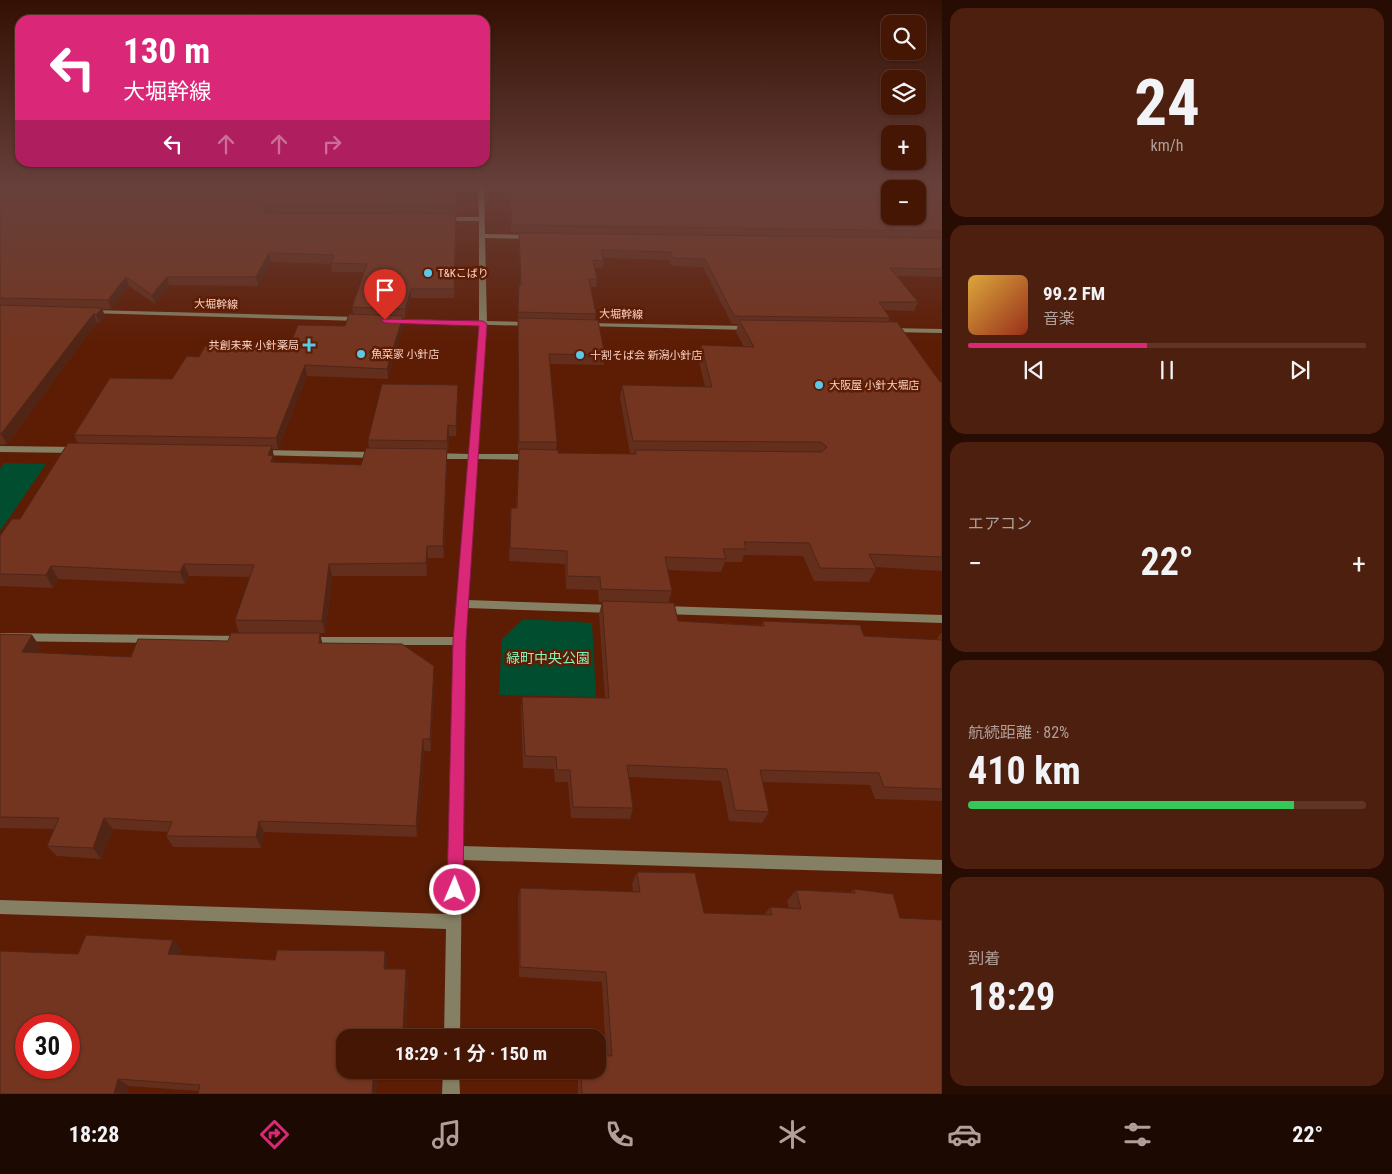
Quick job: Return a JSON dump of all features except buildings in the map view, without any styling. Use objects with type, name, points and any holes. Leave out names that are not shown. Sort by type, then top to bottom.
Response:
[{"type":"street","points":[[452,1029],[459,641],[483,324],[482,239]]},
{"type":"street","name":"大堀幹線","points":[[79,312],[366,320]]},
{"type":"street","points":[[385,320],[540,324]]},
{"type":"street","name":"大堀幹線","points":[[578,325],[753,328]]},
{"type":"street","points":[[882,330],[942,331]]},
{"type":"street","points":[[0,449],[89,450]]},
{"type":"street","points":[[246,453],[384,456]]},
{"type":"street","points":[[424,456],[542,458]]},
{"type":"street","points":[[462,604],[628,609]]},
{"type":"street","points":[[648,610],[942,619]]},
{"type":"street","points":[[0,637],[257,641]]},
{"type":"street","points":[[296,641],[459,641]]},
{"type":"street","points":[[456,853],[942,867]]},
{"type":"street","points":[[0,907],[454,922]]},
{"type":"street","points":[[451,1079],[451,1094]]},
{"type":"green space","points":[[4,463],[46,464],[0,531],[0,469]]},
{"type":"green space","name":"緑町中央公園","points":[[523,619],[592,623],[596,697],[499,695],[502,639]]},
{"type":"place","name":"T&Kこばり","points":[[428,273]]},
{"type":"place","name":"共創未来 小針薬局","points":[[309,345]]},
{"type":"place","name":"魚菜家 小針店","points":[[361,354]]},
{"type":"place","name":"十割そば会 新潟小針店","points":[[580,355]]},
{"type":"place","name":"大阪屋 小針大堀店","points":[[819,385]]},
{"type":"route","points":[[385,320],[483,324],[459,641],[455,890]]}]
